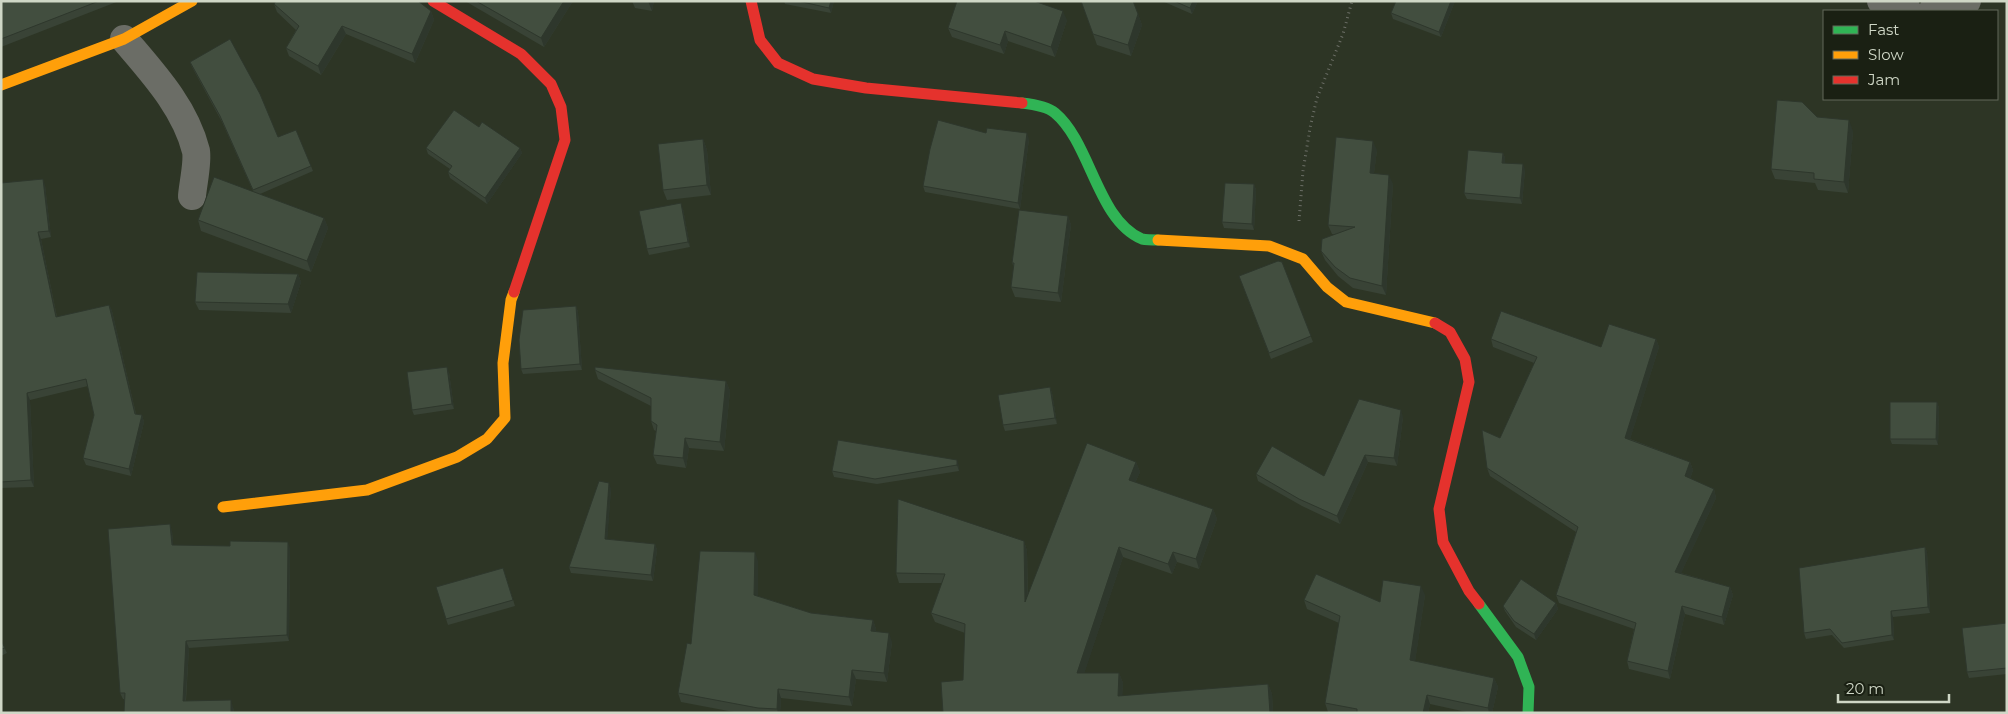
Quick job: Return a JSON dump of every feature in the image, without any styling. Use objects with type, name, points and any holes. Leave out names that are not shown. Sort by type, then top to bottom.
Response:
[{"type":"street","points":[[1,85],[124,39],[192,1]]},
{"type":"street","points":[[223,507],[367,490],[457,458],[487,439],[505,418],[503,364],[511,300],[564,140],[561,107],[551,84],[521,54],[433,1]]},
{"type":"street","points":[[750,1],[760,40],[778,63],[812,79],[866,88],[1028,104],[1054,112],[1075,136],[1098,188],[1122,224],[1143,239],[1269,246],[1289,252],[1303,259],[1327,287],[1346,302],[1433,321],[1450,332],[1465,359],[1469,382],[1439,509],[1443,542],[1469,591],[1497,626],[1518,657],[1529,687],[1528,713]]},
{"type":"street","points":[[1881,1],[1905,10]]},
{"type":"street","points":[[1936,10],[1967,1]]},
{"type":"street","points":[[124,39],[157,77],[183,118],[196,152],[192,196]]},
{"type":"path","points":[[1299,226],[1303,171],[1317,98],[1343,34],[1352,1]]},
{"type":"building","points":[[1,1],[99,1],[1,39]]},
{"type":"building","points":[[276,1],[418,1],[431,11],[412,54],[342,26],[318,66],[286,48],[299,26],[274,4]]},
{"type":"building","points":[[476,1],[564,1],[541,38]]},
{"type":"building","points":[[798,1],[831,1],[829,8]]},
{"type":"building","points":[[957,1],[1034,1],[1063,11],[1051,47],[1005,31],[1000,45],[948,28]]},
{"type":"building","points":[[1081,1],[1133,1],[1138,14],[1128,45],[1093,34]]},
{"type":"building","points":[[1174,1],[1193,1],[1190,8]]},
{"type":"building","points":[[1396,1],[1451,1],[1439,32],[1391,13]]},
{"type":"building","points":[[230,39],[260,94],[278,137],[296,130],[311,166],[253,190],[220,116],[190,62]]},
{"type":"building","points":[[1777,100],[1802,102],[1817,117],[1849,120],[1844,182],[1814,179],[1814,173],[1771,169]]},
{"type":"building","points":[[454,110],[479,127],[482,122],[520,148],[485,198],[448,172],[452,166],[426,148]]},
{"type":"building","points":[[938,120],[986,133],[987,128],[1027,133],[1018,203],[923,186]]},
{"type":"building","points":[[1336,137],[1373,141],[1370,173],[1389,175],[1382,286],[1350,278],[1335,267],[1321,251],[1322,239],[1355,227],[1328,225]]},
{"type":"building","points":[[703,139],[707,185],[663,190],[658,144]]},
{"type":"building","points":[[1468,150],[1503,153],[1502,163],[1523,164],[1520,198],[1464,193]]},
{"type":"building","points":[[214,177],[324,218],[307,261],[198,220]]},
{"type":"building","points":[[43,179],[49,231],[38,232],[56,317],[109,305],[135,414],[142,415],[129,469],[83,458],[94,415],[86,379],[27,393],[31,480],[1,482],[1,183]]},
{"type":"building","points":[[1225,183],[1254,184],[1252,224],[1222,222]]},
{"type":"building","points":[[681,203],[688,242],[647,249],[639,211]]},
{"type":"building","points":[[1019,210],[1068,216],[1058,293],[1011,287]]},
{"type":"building","points":[[1278,261],[1282,262],[1311,336],[1269,353],[1239,276]]},
{"type":"building","points":[[197,272],[298,274],[288,304],[195,302]]},
{"type":"building","points":[[576,306],[580,364],[521,369],[519,340],[523,310]]},
{"type":"building","points":[[1501,311],[1601,347],[1609,324],[1656,339],[1625,438],[1690,462],[1685,476],[1714,489],[1675,572],[1730,587],[1722,617],[1682,606],[1668,671],[1627,661],[1636,623],[1556,595],[1578,527],[1487,468],[1482,430],[1500,438],[1537,357],[1491,339]]},
{"type":"building","points":[[447,367],[452,404],[412,410],[407,372]]},
{"type":"building","points":[[595,367],[726,381],[720,442],[685,438],[683,458],[653,455],[657,425],[651,421],[651,398],[595,370]]},
{"type":"building","points":[[1050,387],[1055,418],[1003,425],[998,395]]},
{"type":"building","points":[[1359,399],[1401,410],[1394,458],[1365,455],[1337,516],[1299,499],[1256,474],[1272,446],[1324,476]]},
{"type":"building","points":[[1890,402],[1937,402],[1936,439],[1890,439]]},
{"type":"building","points":[[838,440],[957,460],[957,465],[875,479],[832,471]]},
{"type":"building","points":[[1087,443],[1136,462],[1129,480],[1213,509],[1196,559],[1173,552],[1168,564],[1119,547],[1077,673],[1119,673],[1118,696],[1268,684],[1270,713],[943,713],[941,682],[963,680],[965,624],[931,613],[945,574],[896,573],[898,499],[1024,541],[1025,602]]},
{"type":"building","points":[[599,481],[609,483],[605,539],[655,544],[651,575],[569,567]]},
{"type":"building","points":[[170,524],[172,545],[230,546],[230,541],[288,542],[287,635],[186,641],[183,701],[231,700],[231,713],[124,713],[125,693],[120,693],[108,529]]},
{"type":"building","points":[[1925,547],[1928,607],[1891,611],[1892,635],[1842,643],[1830,629],[1804,633],[1799,568]]},
{"type":"building","points":[[700,551],[755,552],[754,595],[811,613],[873,620],[871,631],[889,633],[884,673],[852,670],[849,697],[778,689],[777,709],[758,708],[678,693],[687,643],[691,644]]},
{"type":"building","points":[[503,568],[513,600],[446,619],[436,587]]},
{"type":"building","points":[[1316,574],[1380,602],[1383,580],[1421,586],[1410,660],[1494,678],[1488,708],[1427,695],[1423,713],[1357,713],[1357,709],[1325,703],[1340,616],[1304,600]]},
{"type":"building","points":[[1521,579],[1556,603],[1534,634],[1514,621],[1503,606]]},
{"type":"building","points":[[2007,623],[2007,668],[1967,672],[1962,628]]},
{"type":"building","points":[[1,641],[5,648],[1,649]]},
{"type":"traffic: fast","points":[[1022,103],[1044,107],[1055,113],[1067,126],[1077,143],[1114,216],[1127,229],[1142,239],[1158,240]]},
{"type":"traffic: fast","points":[[1479,604],[1518,657],[1529,687],[1528,713]]},
{"type":"traffic: slow","points":[[1,85],[124,39],[192,1]]},
{"type":"traffic: slow","points":[[1158,240],[1269,246],[1303,259],[1327,287],[1346,302],[1435,323]]},
{"type":"traffic: slow","points":[[223,507],[367,490],[457,457],[487,439],[505,418],[503,363],[511,300],[514,292]]},
{"type":"traffic: jam","points":[[433,1],[521,54],[551,84],[561,107],[565,140],[514,292]]},
{"type":"traffic: jam","points":[[751,1],[760,40],[778,63],[813,79],[866,88],[1022,103]]},
{"type":"traffic: jam","points":[[1435,323],[1450,332],[1465,359],[1469,382],[1439,509],[1443,542],[1469,591],[1479,604]]}]
